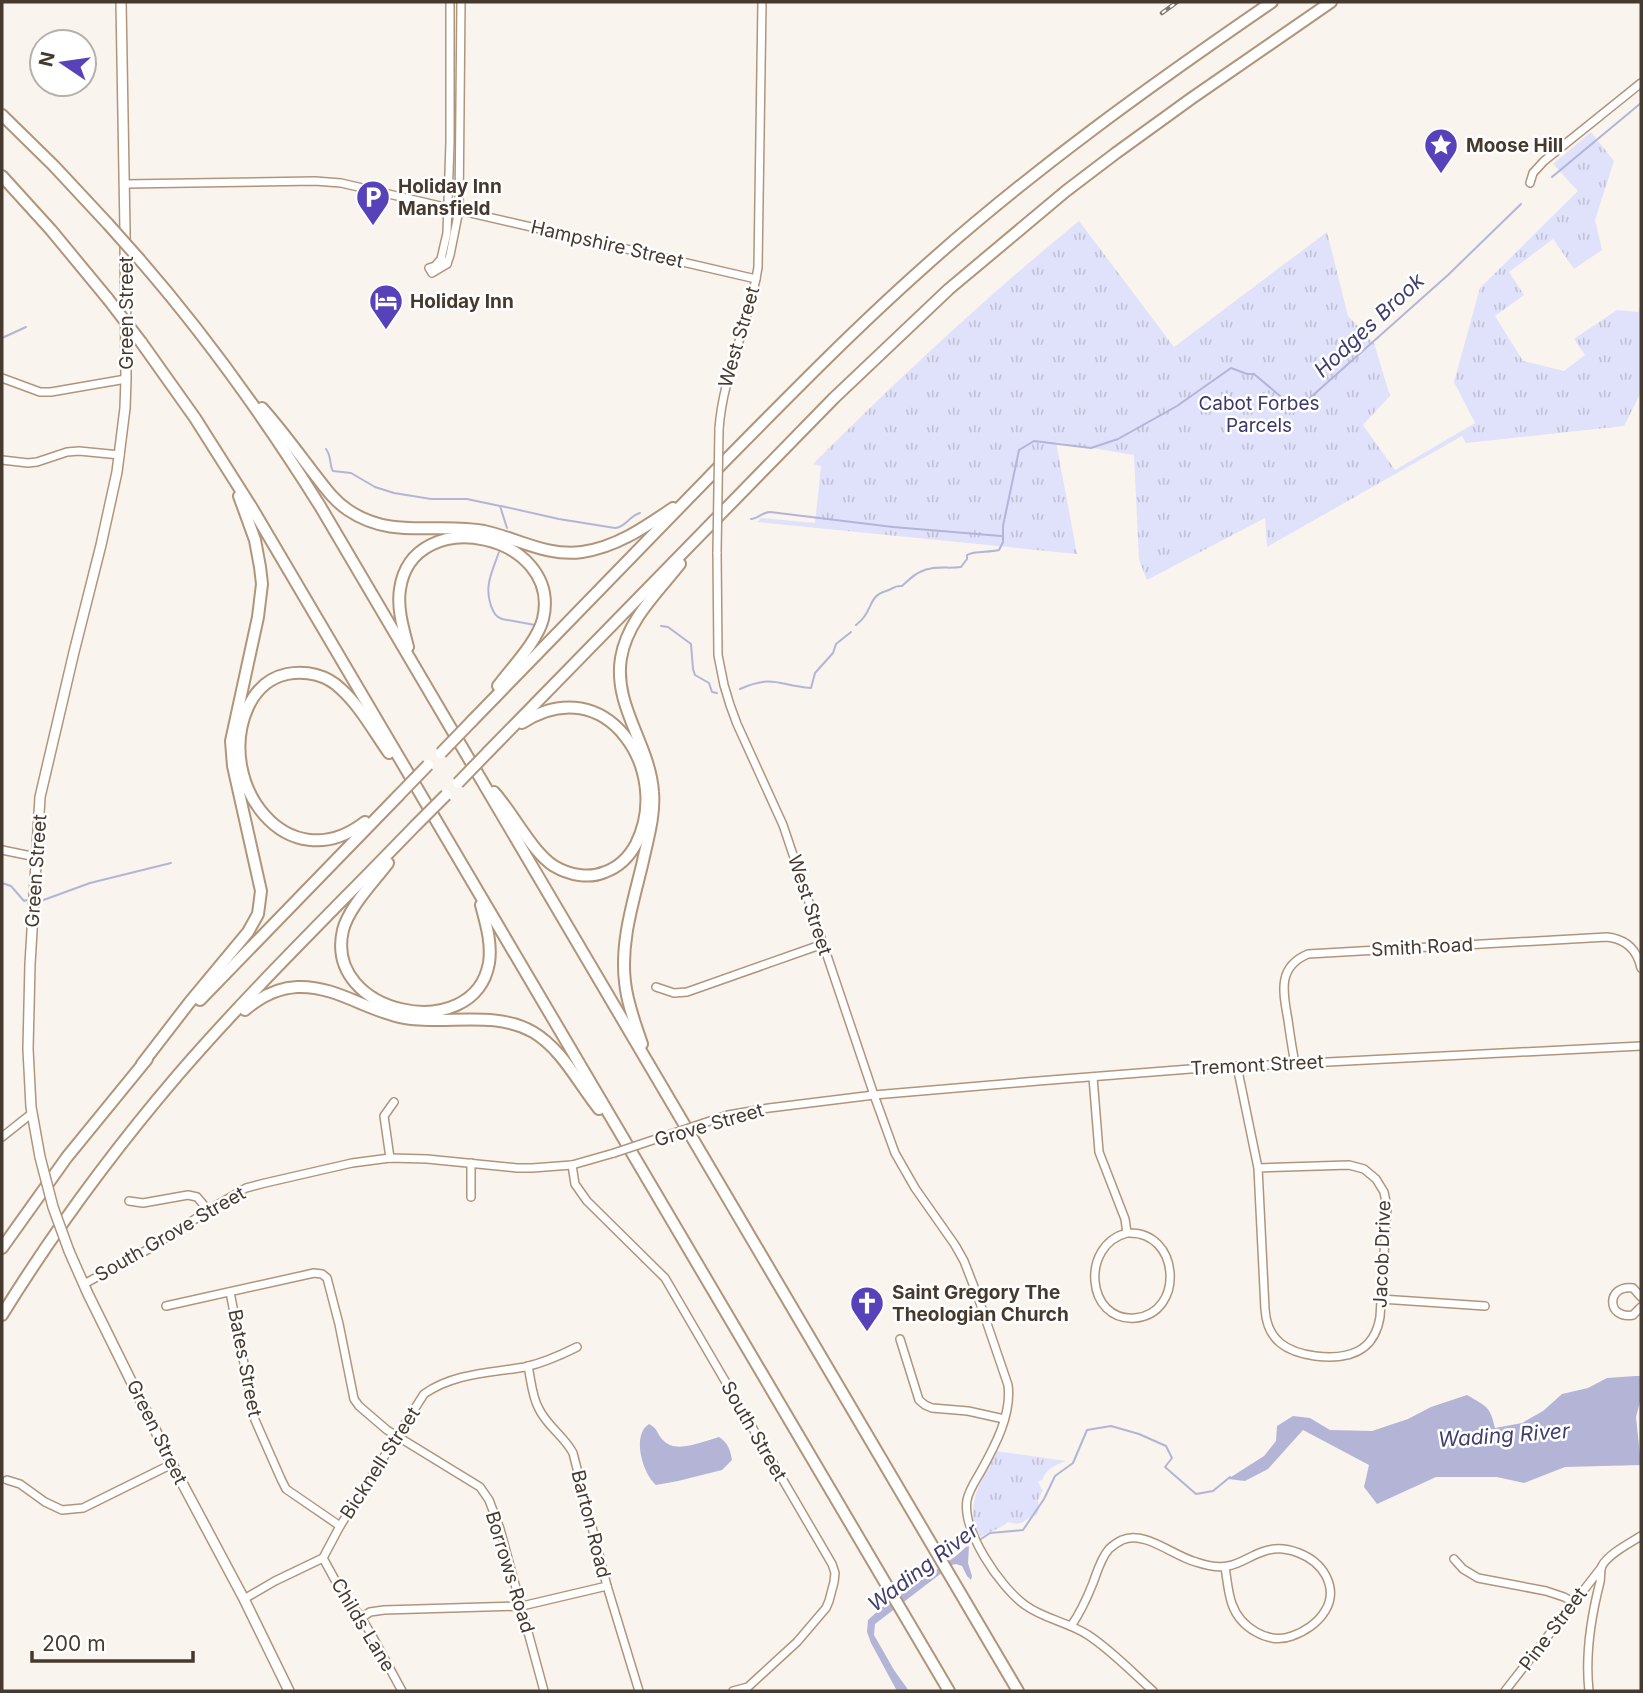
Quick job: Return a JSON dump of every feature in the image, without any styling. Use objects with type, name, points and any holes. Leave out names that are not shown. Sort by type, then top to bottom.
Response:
[{"type":"highway","points":[[142,1064],[428,765],[879,307],[1012,192],[1099,124],[1272,2]]},
{"type":"highway","points":[[2,1315],[40,1255],[98,1175],[191,1060],[244,1002],[876,356],[995,250],[1116,153],[1331,2]]},
{"type":"highway","points":[[2,115],[108,224],[199,331],[300,474],[1018,1691]]},
{"type":"highway","points":[[2,176],[57,237],[141,342],[206,435],[247,500],[949,1691]]},
{"type":"highway","points":[[234,378],[274,421],[338,502],[361,518],[386,527],[480,530],[547,551],[580,552],[598,549],[625,538],[693,494]]},
{"type":"highway","points":[[2,1248],[72,1151],[251,928],[258,914],[260,883],[233,766],[231,746],[259,612],[261,573],[248,519],[206,435]]},
{"type":"highway","points":[[649,1065],[629,1004],[624,960],[627,934],[652,819],[654,793],[649,766],[623,699],[620,665],[625,642],[635,622],[714,521]]},
{"type":"highway","points":[[411,660],[401,616],[400,593],[405,573],[419,553],[441,540],[467,537],[501,544],[527,561],[538,576],[543,592],[541,624],[534,638],[471,722]]},
{"type":"highway","points":[[398,796],[358,828],[340,837],[325,841],[308,841],[295,838],[282,830],[268,819],[256,803],[246,783],[239,756],[240,733],[255,694],[271,680],[288,673],[310,673],[329,680],[347,695],[411,779]]},
{"type":"highway","points":[[480,778],[505,804],[542,856],[565,872],[586,876],[611,870],[628,857],[640,835],[646,803],[641,768],[624,736],[598,714],[576,707],[545,711],[517,727],[488,752]]},
{"type":"highway","points":[[415,827],[346,921],[342,952],[348,972],[358,987],[385,1004],[412,1011],[446,1009],[467,1000],[483,981],[490,958],[489,935],[478,892]]},
{"type":"highway","points":[[191,1060],[257,1000],[292,987],[327,990],[404,1018],[505,1022],[532,1032],[552,1048],[623,1138]]},
{"type":"main road","name":"Green Street","points":[[121,2],[126,379],[120,455],[102,545],[40,797],[28,1049],[32,1114],[53,1207],[69,1251],[172,1464],[244,1599],[289,1691]]},
{"type":"street","points":[[450,2],[448,207],[444,262],[455,234],[459,210],[461,2]]},
{"type":"street","name":"West Street","points":[[762,2],[759,246],[756,279],[724,392],[719,429],[718,642],[724,685],[737,724],[783,825],[874,1096],[902,1168],[955,1245],[973,1282],[1007,1385],[1009,1401],[1004,1419],[988,1458],[968,1494],[967,1519],[973,1535],[1009,1591],[1036,1612],[1088,1635],[1153,1691]]},
{"type":"street","points":[[1530,183],[1532,173],[1544,161],[1641,83]]},
{"type":"street","name":"Hampshire Street","points":[[125,184],[341,183],[756,279]]},
{"type":"street","points":[[2,378],[40,392],[126,379]]},
{"type":"street","points":[[2,460],[37,462],[79,451],[120,455]]},
{"type":"street","points":[[2,850],[36,857]]},
{"type":"street","name":"Smith Road","points":[[1295,1063],[1283,985],[1286,973],[1293,963],[1308,954],[1607,937],[1628,944],[1636,953],[1641,968]]},
{"type":"street","points":[[656,986],[674,993],[687,992],[823,944]]},
{"type":"street","name":"Tremont Street","points":[[874,1096],[1237,1066],[1641,1046]]},
{"type":"street","name":"Jacob Drive","points":[[1237,1066],[1258,1168],[1265,1315],[1268,1325],[1275,1338],[1287,1349],[1302,1354],[1335,1358],[1352,1355],[1366,1346],[1376,1333],[1379,1322],[1387,1207],[1384,1192],[1376,1179],[1364,1170],[1349,1165],[1258,1168]]},
{"type":"street","points":[[1093,1077],[1100,1155],[1123,1213],[1127,1233]]},
{"type":"street","name":"Grove Street","points":[[547,1167],[572,1165],[614,1153],[728,1115],[874,1096]]},
{"type":"street","points":[[390,1158],[384,1116],[394,1102]]},
{"type":"street","points":[[2,1137],[32,1114]]},
{"type":"street","name":"South Grove Street","points":[[84,1284],[147,1250],[246,1188],[265,1182],[352,1163],[390,1158],[427,1158],[517,1168],[547,1167]]},
{"type":"street","points":[[471,1163],[471,1197]]},
{"type":"street","name":"South Street","points":[[572,1165],[575,1184],[587,1201],[665,1278],[835,1573],[826,1608],[797,1642],[748,1687],[733,1691]]},
{"type":"street","points":[[129,1201],[143,1203],[188,1195],[197,1197],[208,1210]]},
{"type":"street","points":[[1127,1233],[1145,1235],[1156,1241],[1164,1250],[1169,1268],[1169,1285],[1163,1302],[1149,1315],[1138,1318],[1120,1317],[1109,1311],[1101,1301],[1095,1284],[1097,1260],[1102,1249],[1110,1240],[1127,1233]]},
{"type":"street","name":"Borrows Road","points":[[230,1292],[314,1273],[327,1278],[354,1399],[359,1406],[397,1437],[480,1487],[489,1500],[500,1529],[544,1691]]},
{"type":"street","points":[[1641,1297],[1633,1288],[1623,1288],[1616,1293],[1613,1302],[1616,1311],[1624,1316],[1633,1315],[1641,1307]]},
{"type":"street","points":[[166,1306],[230,1292]]},
{"type":"street","name":"Bates Street","points":[[230,1292],[255,1420],[286,1489],[340,1525]]},
{"type":"street","points":[[1381,1299],[1485,1306]]},
{"type":"street","points":[[900,1339],[919,1400],[925,1405],[1004,1419]]},
{"type":"street","name":"Bicknell Street","points":[[323,1558],[340,1525],[424,1394],[433,1388],[474,1374],[528,1366],[577,1347]]},
{"type":"street","name":"Barton Road","points":[[528,1366],[537,1408],[573,1453],[607,1586],[639,1691]]},
{"type":"street","points":[[7,1480],[20,1484],[45,1502],[62,1510],[83,1508],[172,1464]]},
{"type":"street","name":"Pine Street","points":[[1505,1691],[1601,1568],[1614,1554],[1641,1536]]},
{"type":"street","points":[[1072,1626],[1110,1548],[1123,1540],[1136,1537],[1149,1540],[1184,1559],[1225,1567],[1263,1551],[1275,1548],[1287,1550],[1309,1558],[1322,1568],[1330,1584],[1331,1596],[1326,1610],[1318,1620],[1299,1634],[1272,1639],[1249,1627],[1238,1616],[1232,1604],[1225,1567]]},
{"type":"street","points":[[244,1599],[323,1558]]},
{"type":"street","name":"Childs Lane","points":[[323,1558],[402,1691]]},
{"type":"street","points":[[1454,1559],[1463,1569],[1478,1578],[1546,1591],[1573,1602]]},
{"type":"street","points":[[1589,1691],[1591,1621],[1601,1568]]},
{"type":"street","points":[[361,1618],[370,1612],[384,1610],[522,1606],[607,1586]]},
{"type":"green space","name":"Cabot Forbes Parcels","points":[[1591,132],[1614,161],[1595,220],[1602,250],[1574,269],[1553,239],[1509,272],[1524,295],[1495,316],[1523,361],[1564,371],[1585,355],[1574,339],[1617,310],[1638,312],[1641,302],[1641,392],[1624,426],[1466,443],[1462,436],[1267,547],[1265,518],[1147,580],[1139,560],[1134,455],[1056,442],[1077,554],[757,522],[761,518],[815,523],[821,466],[813,464],[943,339],[1079,221],[1174,347],[1327,232],[1348,316],[1374,343],[1390,396],[1363,425],[1395,470],[1475,423],[1454,382],[1480,288],[1578,191],[1553,164]]},
{"type":"green space","points":[[996,1451],[1066,1461],[1051,1468],[1042,1480],[1038,1481],[1042,1490],[1037,1515],[1022,1523],[1008,1522],[980,1537],[973,1515],[976,1493]]},
{"type":"water","points":[[1641,1376],[1641,1398],[1636,1417],[1641,1465],[1565,1467],[1524,1483],[1497,1477],[1436,1477],[1377,1504],[1364,1487],[1369,1465],[1303,1430],[1268,1469],[1245,1481],[1228,1479],[1264,1456],[1276,1441],[1277,1426],[1293,1416],[1310,1418],[1330,1430],[1372,1431],[1467,1395],[1487,1408],[1495,1428],[1522,1423],[1543,1411],[1562,1394],[1588,1388],[1607,1378]]},
{"type":"water","points":[[649,1424],[669,1445],[683,1447],[719,1437],[728,1447],[732,1460],[722,1470],[656,1485],[643,1464],[641,1454],[641,1437]]},
{"type":"water","points":[[969,1546],[971,1580],[962,1566],[952,1565],[875,1624],[874,1635],[909,1691],[897,1691],[871,1643],[867,1632],[868,1620]]},
{"type":"waterway","name":"Hodges Brook","points":[[1552,177],[1641,103]]},
{"type":"waterway","name":"Hodges Brook","points":[[856,625],[877,595],[902,586],[917,573],[930,569],[961,567],[970,553],[999,550],[1003,542],[1003,526],[1019,450],[1034,441],[1091,448],[1118,439],[1177,406],[1231,368],[1254,374],[1292,406],[1302,405],[1448,275],[1521,204]]},
{"type":"waterway","points":[[2,338],[26,327]]},
{"type":"waterway","name":"Hodges Brook","points":[[326,449],[333,471],[351,473],[375,487],[394,493],[431,499],[467,499],[500,506],[507,528]]},
{"type":"waterway","points":[[501,506],[615,528],[640,513]]},
{"type":"waterway","points":[[751,519],[770,512],[893,527],[1001,536]]},
{"type":"waterway","name":"Hodges Brook","points":[[499,552],[489,585],[489,599],[493,611],[502,619],[535,625]]},
{"type":"waterway","name":"Hodges Brook","points":[[661,626],[668,627],[691,644],[695,675],[709,683],[712,692],[717,693]]},
{"type":"waterway","name":"Hodges Brook","points":[[740,689],[761,682],[811,688],[815,673],[833,653],[836,644],[851,632]]},
{"type":"waterway","points":[[38,902],[90,883],[171,863]]},
{"type":"waterway","points":[[2,883],[11,886],[24,901],[27,900]]},
{"type":"waterway","name":"Wading River","points":[[978,1541],[990,1533],[1023,1530],[1044,1499],[1055,1476],[1073,1463],[1087,1430],[1111,1426],[1166,1446],[1172,1458],[1165,1467],[1196,1494],[1213,1491],[1230,1477]]},
{"type":"railway","points":[[1162,13],[1177,2]]},
{"type":"place","name":"Moose Hill","points":[[1441,175]]},
{"type":"place","name":"Holiday Inn Mansfield","points":[[373,227]]},
{"type":"place","name":"Holiday Inn","points":[[386,331]]},
{"type":"place","name":"Saint Gregory The Theologian Church","points":[[867,1333]]}]
